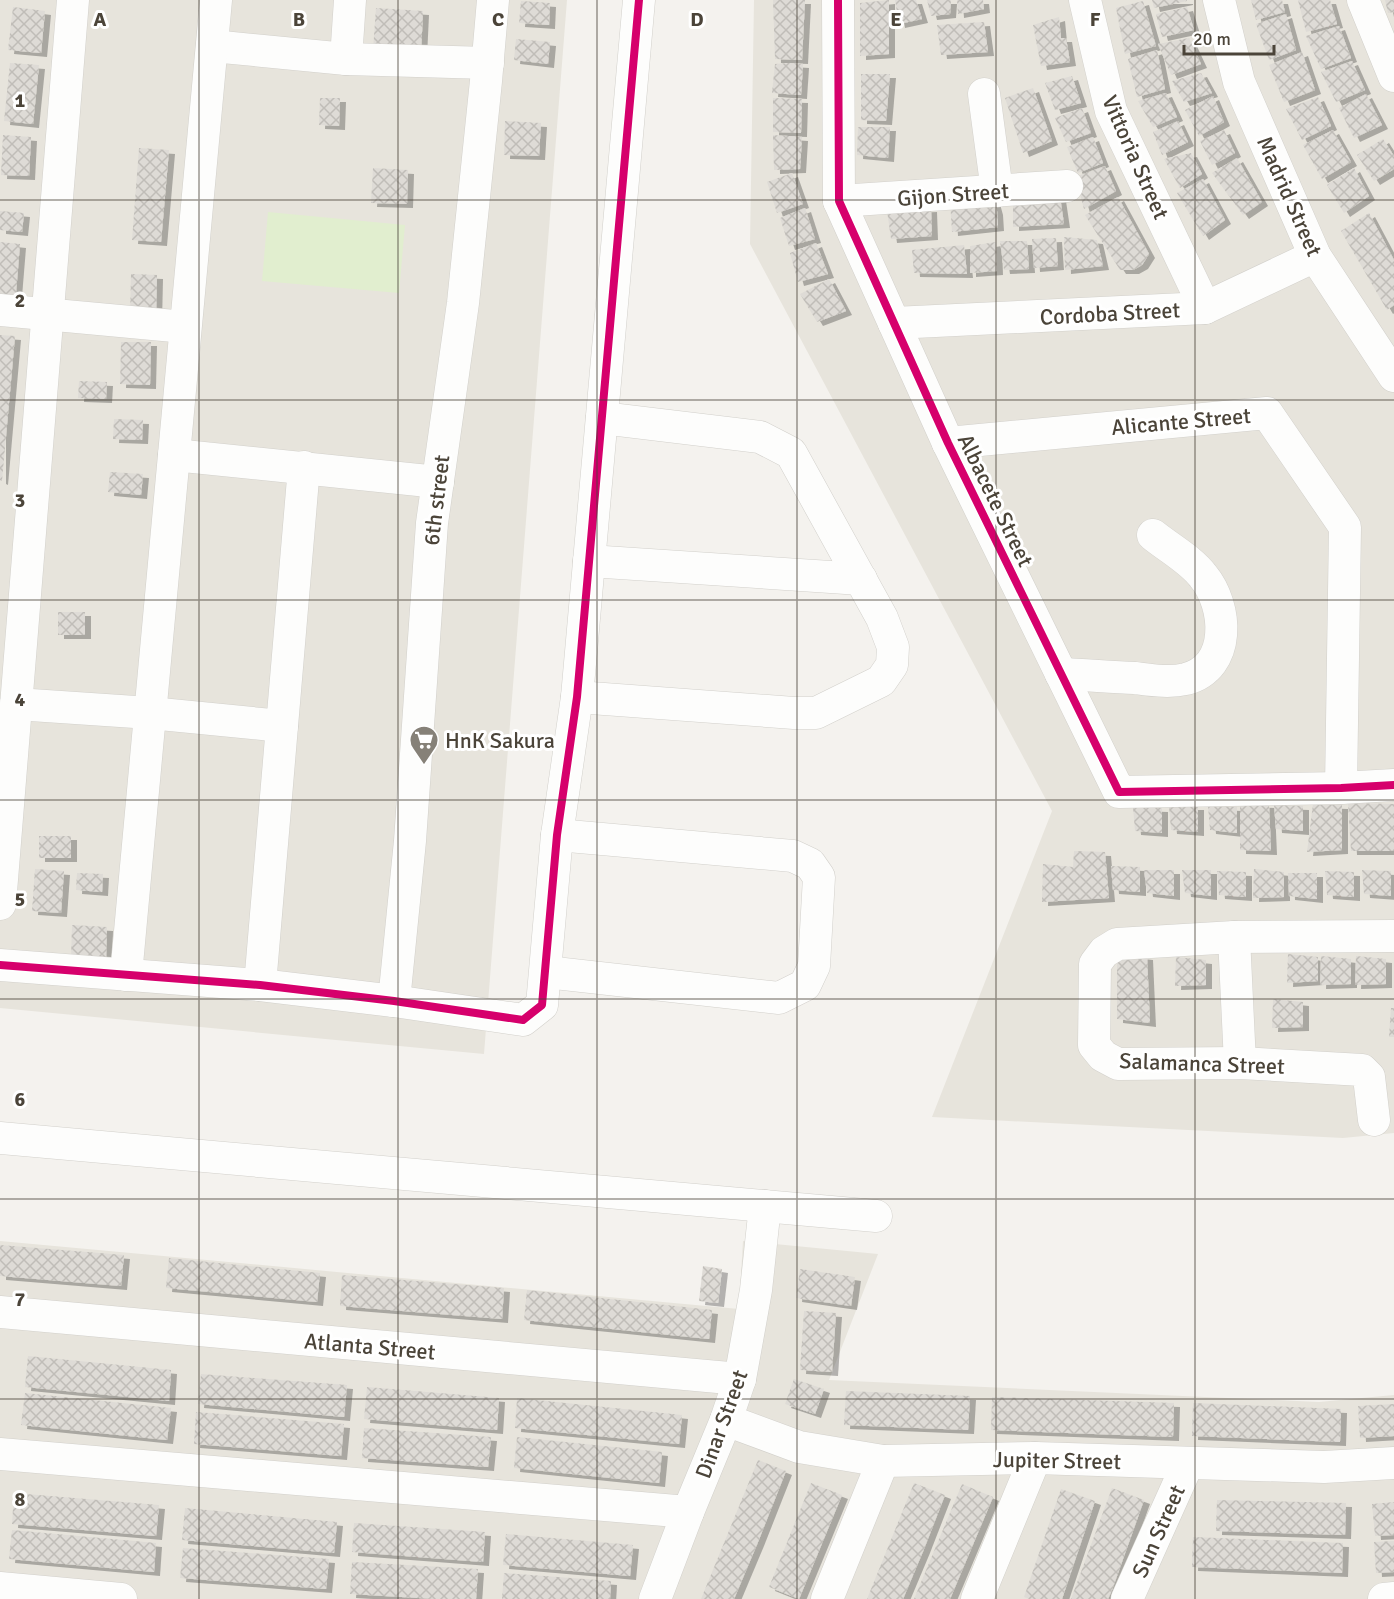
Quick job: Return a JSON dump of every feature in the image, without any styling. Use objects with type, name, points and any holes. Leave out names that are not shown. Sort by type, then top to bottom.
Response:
[{"type":"street","points":[[0,904],[73,0]]},
{"type":"street","points":[[126,975],[216,0]]},
{"type":"street","points":[[346,59],[350,0]]},
{"type":"street","name":"6th street","points":[[394,1001],[410,841],[432,524],[463,303],[493,0]]},
{"type":"street","points":[[0,965],[260,985],[394,1001],[523,1020],[542,1005],[557,835],[577,698],[639,0]]},
{"type":"street","name":"Albacete Street","points":[[838,0],[839,201],[948,443],[1119,792],[1341,788]]},
{"type":"street","name":"Vittoria Street","points":[[1084,0],[1111,111],[1205,308]]},
{"type":"street","name":"Madrid Street","points":[[1219,0],[1239,82],[1315,256],[1391,367]]},
{"type":"street","points":[[1363,0],[1394,76]]},
{"type":"street","points":[[212,46],[346,59],[488,63]]},
{"type":"street","points":[[984,94],[997,191]]},
{"type":"street","name":"Gijon Street","points":[[839,201],[1067,186]]},
{"type":"street","name":"Cordoba Street","points":[[894,323],[1205,308],[1315,256]]},
{"type":"street","points":[[0,310],[185,327]]},
{"type":"street","name":"Alicante Street","points":[[948,443],[1267,413],[1345,527],[1341,788]]},
{"type":"street","points":[[577,698],[816,713],[881,681],[892,665],[892,647],[882,618],[791,453],[760,437],[602,418]]},
{"type":"street","points":[[174,455],[438,482]]},
{"type":"street","points":[[260,985],[304,467]]},
{"type":"street","points":[[1061,674],[1165,681],[1187,679],[1208,668],[1220,648],[1220,606],[1214,590],[1202,574],[1153,535]]},
{"type":"street","points":[[589,561],[861,579]]},
{"type":"street","points":[[16,704],[150,713],[282,726]]},
{"type":"street","points":[[1341,788],[1394,785]]},
{"type":"street","points":[[546,972],[779,998],[805,985],[814,966],[819,877],[810,864],[793,856],[557,835]]},
{"type":"street","name":"Salamanca Street","points":[[1374,1120],[1369,1077],[1362,1070],[1240,1063],[1118,1064],[1103,1056],[1094,1045],[1095,964],[1104,952],[1117,944],[1234,937],[1394,936]]},
{"type":"street","points":[[1234,937],[1240,1063]]},
{"type":"street","points":[[0,1138],[876,1216]]},
{"type":"street","name":"Dinar Street","points":[[655,1599],[740,1379],[756,1290],[765,1206]]},
{"type":"street","name":"Atlanta Street","points":[[0,1312],[740,1379]]},
{"type":"street","name":"Jupiter Street","points":[[726,1420],[799,1447],[883,1461],[1035,1458],[1324,1467],[1394,1463]]},
{"type":"street","points":[[0,1454],[688,1512]]},
{"type":"street","points":[[977,1599],[1035,1458]]},
{"type":"street","points":[[827,1599],[883,1461]]},
{"type":"street","name":"Sun Street","points":[[1127,1599],[1188,1463]]},
{"type":"street","points":[[0,1588],[121,1599]]},
{"type":"street","points":[[1384,1599],[1394,1598]]},
{"type":"shaded area","points":[[0,0],[567,0],[484,1054],[0,1008]]},
{"type":"shaded area","points":[[754,0],[1394,0],[1394,1133],[1343,1138],[932,1117],[1052,811],[750,244]]},
{"type":"shaded area","points":[[0,1241],[739,1309],[743,1241],[878,1254],[829,1380],[1319,1402],[1394,1395],[1394,1599],[0,1599]]},
{"type":"green space","points":[[268,212],[405,225],[399,293],[262,281]]},
{"type":"building","points":[[773,0],[805,0],[802,60],[775,59]]},
{"type":"building","points":[[889,0],[889,54],[860,56],[860,3]]},
{"type":"building","points":[[895,0],[916,0],[922,19],[899,24]]},
{"type":"building","points":[[927,0],[951,0],[950,14],[931,16]]},
{"type":"building","points":[[957,0],[983,0],[984,9],[958,14]]},
{"type":"building","points":[[1152,0],[1187,0],[1187,1],[1154,8]]},
{"type":"building","points":[[1251,0],[1282,0],[1285,12],[1256,20]]},
{"type":"building","points":[[1298,0],[1330,0],[1337,24],[1306,32]]},
{"type":"building","points":[[1385,0],[1394,0],[1394,12],[1388,13]]},
{"type":"building","points":[[521,1],[550,3],[549,25],[519,23]]},
{"type":"building","points":[[1143,1],[1156,46],[1125,54],[1116,8]]},
{"type":"building","points":[[13,7],[45,11],[41,53],[8,50]]},
{"type":"building","points":[[1187,7],[1194,30],[1162,37],[1156,14]]},
{"type":"building","points":[[376,8],[423,11],[421,53],[373,50]]},
{"type":"building","points":[[1286,14],[1296,50],[1269,60],[1256,24]]},
{"type":"building","points":[[1059,17],[1061,38],[1066,38],[1070,62],[1041,66],[1033,25]]},
{"type":"building","points":[[984,22],[988,52],[941,55],[937,25]]},
{"type":"building","points":[[1339,26],[1351,58],[1321,69],[1306,36]]},
{"type":"building","points":[[1189,38],[1201,64],[1171,75],[1158,44]]},
{"type":"building","points":[[516,39],[550,42],[548,64],[514,60]]},
{"type":"building","points":[[1157,50],[1165,89],[1137,97],[1128,59]]},
{"type":"building","points":[[1302,52],[1315,90],[1284,102],[1269,65]]},
{"type":"building","points":[[1352,61],[1365,90],[1336,102],[1321,72]]},
{"type":"building","points":[[10,63],[39,65],[33,124],[4,121]]},
{"type":"building","points":[[775,64],[803,64],[801,95],[772,93]]},
{"type":"building","points":[[1201,73],[1212,93],[1184,102],[1172,81]]},
{"type":"building","points":[[861,74],[890,74],[886,121],[861,120]]},
{"type":"building","points":[[1072,76],[1081,103],[1055,110],[1045,83]]},
{"type":"building","points":[[1033,88],[1052,141],[1023,153],[1005,98]]},
{"type":"building","points":[[1166,93],[1177,117],[1153,127],[1138,101]]},
{"type":"building","points":[[1366,94],[1382,125],[1354,138],[1339,108]]},
{"type":"building","points":[[1213,96],[1224,122],[1199,136],[1185,110]]},
{"type":"building","points":[[1318,97],[1331,126],[1302,140],[1286,109]]},
{"type":"building","points":[[320,98],[340,98],[339,126],[319,125]]},
{"type":"building","points":[[773,98],[802,99],[801,133],[773,132]]},
{"type":"building","points":[[1082,108],[1091,133],[1066,142],[1055,118]]},
{"type":"building","points":[[505,121],[541,123],[539,156],[504,155]]},
{"type":"building","points":[[1178,121],[1188,142],[1162,155],[1153,132]]},
{"type":"building","points":[[858,127],[890,127],[888,158],[857,155]]},
{"type":"building","points":[[1224,130],[1235,153],[1212,165],[1200,141]]},
{"type":"building","points":[[1333,130],[1351,162],[1322,179],[1303,145]]},
{"type":"building","points":[[3,135],[31,137],[29,176],[1,175]]},
{"type":"building","points":[[773,135],[802,137],[800,169],[774,170]]},
{"type":"building","points":[[1093,137],[1103,163],[1078,173],[1067,147]]},
{"type":"building","points":[[1383,139],[1394,156],[1394,169],[1374,181],[1357,155]]},
{"type":"building","points":[[139,148],[169,150],[161,242],[132,240]]},
{"type":"building","points":[[1191,153],[1202,174],[1180,188],[1164,159]]},
{"type":"building","points":[[1237,158],[1262,202],[1243,215],[1212,173]]},
{"type":"building","points":[[1105,166],[1116,191],[1084,209],[1075,177]]},
{"type":"building","points":[[373,168],[408,170],[407,204],[371,203]]},
{"type":"building","points":[[1354,168],[1369,196],[1344,213],[1327,185]]},
{"type":"building","points":[[792,173],[803,204],[777,213],[767,182]]},
{"type":"building","points":[[1203,179],[1225,220],[1203,236],[1177,193]]},
{"type":"building","points":[[1013,196],[1060,197],[1064,224],[1013,227]]},
{"type":"building","points":[[1118,197],[1149,254],[1142,265],[1133,270],[1120,270],[1085,215]]},
{"type":"building","points":[[950,200],[994,200],[998,227],[952,232]]},
{"type":"building","points":[[805,208],[815,239],[789,246],[780,218]]},
{"type":"building","points":[[931,208],[932,236],[891,239],[887,210]]},
{"type":"building","points":[[0,211],[24,213],[22,232],[0,230]]},
{"type":"building","points":[[1369,213],[1394,260],[1394,305],[1387,310],[1341,231]]},
{"type":"building","points":[[1064,237],[1097,240],[1103,266],[1065,270]]},
{"type":"building","points":[[1056,238],[1058,266],[1034,268],[1032,239]]},
{"type":"building","points":[[1000,241],[1027,241],[1029,269],[1004,270]]},
{"type":"building","points":[[0,242],[20,244],[15,305],[0,304]]},
{"type":"building","points":[[996,242],[997,271],[970,273],[970,246]]},
{"type":"building","points":[[816,243],[828,274],[798,282],[790,253]]},
{"type":"building","points":[[964,245],[967,274],[914,273],[912,250]]},
{"type":"building","points":[[131,274],[157,275],[156,319],[130,318]]},
{"type":"building","points":[[829,279],[846,311],[817,322],[800,294]]},
{"type":"building","points":[[0,335],[15,336],[2,481],[0,480]]},
{"type":"building","points":[[121,342],[151,342],[150,385],[120,384]]},
{"type":"building","points":[[79,381],[107,382],[106,399],[78,398]]},
{"type":"building","points":[[114,419],[143,420],[142,440],[113,439]]},
{"type":"building","points":[[110,472],[143,474],[141,495],[108,492]]},
{"type":"building","points":[[58,612],[85,612],[85,635],[58,635]]},
{"type":"building","points":[[1240,803],[1269,804],[1271,851],[1240,850]]},
{"type":"building","points":[[1348,803],[1394,804],[1394,851],[1351,851]]},
{"type":"building","points":[[1313,804],[1342,805],[1342,850],[1307,852]]},
{"type":"building","points":[[1274,805],[1303,806],[1303,831],[1276,829]]},
{"type":"building","points":[[1169,806],[1198,806],[1198,832],[1171,830]]},
{"type":"building","points":[[1208,806],[1237,807],[1237,833],[1210,830]]},
{"type":"building","points":[[1133,807],[1162,808],[1162,833],[1135,831]]},
{"type":"building","points":[[39,836],[71,836],[71,858],[39,858]]},
{"type":"building","points":[[1074,851],[1105,852],[1109,898],[1042,902],[1043,864],[1073,867]]},
{"type":"building","points":[[1111,866],[1140,867],[1140,892],[1113,890]]},
{"type":"building","points":[[35,869],[64,871],[61,913],[32,911]]},
{"type":"building","points":[[1254,869],[1284,872],[1284,897],[1253,898]]},
{"type":"building","points":[[1144,870],[1174,870],[1174,896],[1147,893]]},
{"type":"building","points":[[1182,870],[1211,870],[1211,896],[1185,893]]},
{"type":"building","points":[[1362,870],[1391,871],[1391,896],[1364,894]]},
{"type":"building","points":[[1217,871],[1246,872],[1246,897],[1219,895]]},
{"type":"building","points":[[1325,871],[1354,872],[1354,897],[1327,895]]},
{"type":"building","points":[[77,873],[103,874],[102,892],[76,890]]},
{"type":"building","points":[[1288,873],[1317,873],[1317,899],[1289,896]]},
{"type":"building","points":[[72,925],[107,927],[106,961],[71,959]]},
{"type":"building","points":[[1117,953],[1147,956],[1150,1023],[1117,1019]]},
{"type":"building","points":[[1288,954],[1318,957],[1318,981],[1287,983]]},
{"type":"building","points":[[1321,956],[1351,959],[1351,984],[1320,985]]},
{"type":"building","points":[[1356,956],[1386,959],[1386,984],[1355,985]]},
{"type":"building","points":[[1176,957],[1206,960],[1206,985],[1175,986]]},
{"type":"building","points":[[1273,999],[1303,1002],[1303,1027],[1272,1028]]},
{"type":"building","points":[[1391,1008],[1394,1008],[1394,1037],[1389,1037]]},
{"type":"building","points":[[0,1245],[124,1255],[121,1286],[0,1276]]},
{"type":"building","points":[[169,1258],[320,1273],[317,1302],[166,1288]]},
{"type":"building","points":[[703,1266],[722,1269],[718,1303],[699,1301]]},
{"type":"building","points":[[800,1269],[855,1277],[851,1306],[796,1298]]},
{"type":"building","points":[[342,1275],[504,1288],[502,1319],[340,1306]]},
{"type":"building","points":[[527,1290],[712,1310],[709,1339],[524,1320]]},
{"type":"building","points":[[804,1311],[836,1313],[832,1372],[800,1370]]},
{"type":"building","points":[[28,1356],[171,1370],[169,1401],[25,1387]]},
{"type":"building","points":[[201,1374],[347,1385],[344,1417],[198,1404]]},
{"type":"building","points":[[794,1379],[824,1389],[815,1414],[785,1404]]},
{"type":"building","points":[[367,1387],[499,1398],[497,1430],[364,1419]]},
{"type":"building","points":[[846,1391],[970,1396],[968,1430],[844,1425]]},
{"type":"building","points":[[25,1393],[171,1408],[167,1440],[21,1425]]},
{"type":"building","points":[[992,1397],[1174,1403],[1173,1437],[991,1430]]},
{"type":"building","points":[[517,1398],[682,1415],[679,1444],[515,1428]]},
{"type":"building","points":[[1193,1403],[1341,1409],[1340,1442],[1192,1436]]},
{"type":"building","points":[[1394,1404],[1394,1436],[1360,1438],[1358,1406]]},
{"type":"building","points":[[196,1412],[344,1424],[341,1456],[194,1444]]},
{"type":"building","points":[[364,1428],[491,1437],[488,1467],[362,1458]]},
{"type":"building","points":[[517,1437],[662,1452],[659,1483],[514,1468]]},
{"type":"building","points":[[758,1460],[786,1471],[758,1542],[734,1599],[701,1599]]},
{"type":"building","points":[[811,1483],[842,1495],[799,1599],[769,1587]]},
{"type":"building","points":[[914,1483],[945,1495],[924,1549],[903,1599],[867,1599]]},
{"type":"building","points":[[962,1484],[993,1497],[950,1599],[914,1599]]},
{"type":"building","points":[[1112,1488],[1144,1500],[1112,1590],[1108,1599],[1071,1599]]},
{"type":"building","points":[[1061,1489],[1095,1501],[1062,1599],[1029,1599],[1024,1597]]},
{"type":"building","points":[[14,1493],[159,1505],[156,1536],[12,1524]]},
{"type":"building","points":[[1217,1500],[1346,1503],[1345,1535],[1216,1531]]},
{"type":"building","points":[[1394,1502],[1394,1535],[1375,1536],[1372,1504]]},
{"type":"building","points":[[185,1508],[337,1522],[334,1553],[182,1540]]},
{"type":"building","points":[[354,1523],[485,1532],[483,1562],[352,1552]]},
{"type":"building","points":[[12,1530],[156,1543],[154,1572],[9,1559]]},
{"type":"building","points":[[506,1534],[633,1545],[630,1576],[503,1565]]},
{"type":"building","points":[[1193,1537],[1343,1543],[1342,1573],[1192,1567]]},
{"type":"building","points":[[1394,1541],[1394,1572],[1376,1573],[1374,1542]]},
{"type":"building","points":[[183,1548],[329,1559],[326,1589],[180,1578]]},
{"type":"building","points":[[352,1562],[478,1569],[476,1599],[350,1594]]},
{"type":"building","points":[[504,1573],[611,1581],[610,1599],[502,1599]]},
{"type":"cycle path","points":[[0,965],[260,985],[394,1001],[523,1020],[542,1005],[557,835],[577,697],[639,0]]},
{"type":"cycle path","points":[[838,0],[839,201],[948,443],[1119,792],[1394,785]]},
{"type":"place","name":"HnK Sakura","points":[[424,766]]}]
